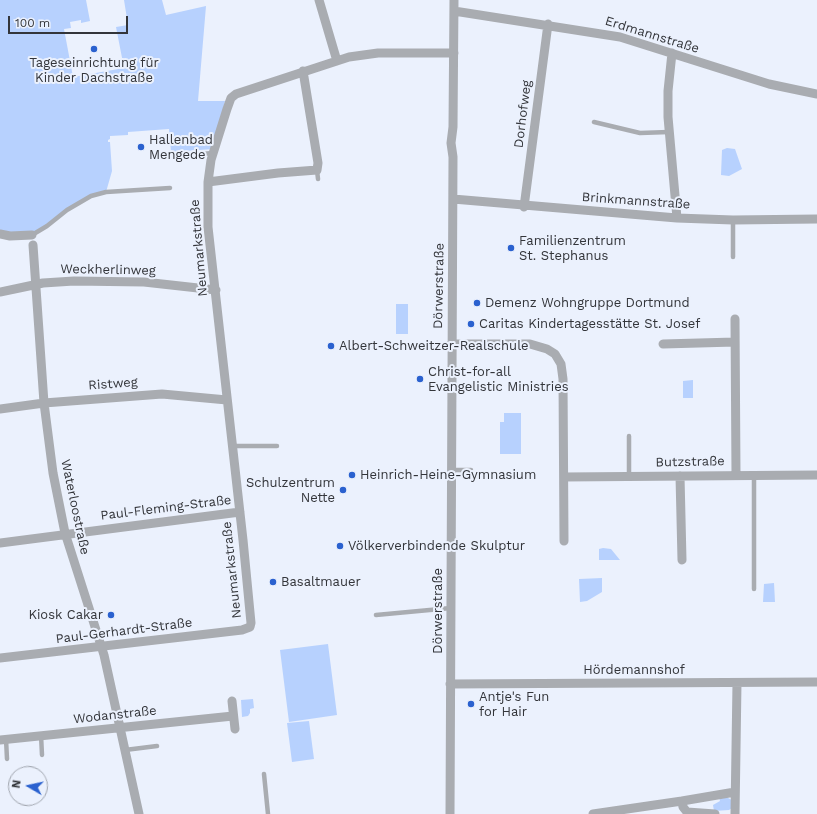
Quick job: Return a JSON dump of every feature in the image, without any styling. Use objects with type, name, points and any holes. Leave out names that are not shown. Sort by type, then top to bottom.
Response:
[{"type":"street","points":[[319,0],[337,61]]},
{"type":"street","name":"Dörwerstraße","points":[[450,814],[450,470],[453,199],[453,157],[451,143],[453,127],[454,0]]},
{"type":"street","name":"Erdmannstraße","points":[[454,11],[548,24],[620,37],[769,84],[817,94]]},
{"type":"street","name":"Dorhofweg","points":[[524,207],[548,24]]},
{"type":"street","name":"Neumarkstraße","points":[[250,627],[251,623],[240,512],[208,227],[208,182],[213,153],[231,98],[236,94],[350,57],[378,53],[454,53]]},
{"type":"street","points":[[672,53],[668,91],[669,132],[677,218]]},
{"type":"street","points":[[208,182],[278,173],[318,175],[318,164],[303,71]]},
{"type":"street","name":"Brinkmannstraße","points":[[453,199],[524,207],[677,218],[733,220],[817,219]]},
{"type":"street","points":[[0,234],[21,236],[32,235]]},
{"type":"street","name":"Waterloostraße","points":[[33,245],[37,285],[44,403],[53,473],[65,533],[101,646],[139,814]]},
{"type":"street","name":"Weckherlinweg","points":[[0,292],[37,285],[74,281],[113,281],[165,284],[216,290]]},
{"type":"street","points":[[735,319],[736,474]]},
{"type":"street","points":[[663,344],[735,342]]},
{"type":"street","points":[[452,344],[530,344],[547,348],[555,354],[561,364],[563,376],[564,541]]},
{"type":"street","name":"Ristweg","points":[[0,409],[44,403],[162,394],[227,400]]},
{"type":"street","name":"Butzstraße","points":[[564,477],[817,474]]},
{"type":"street","points":[[680,476],[682,560]]},
{"type":"street","name":"Paul-Fleming-Straße","points":[[0,543],[65,533],[240,512]]},
{"type":"street","name":"Paul-Gerhardt-Straße","points":[[0,658],[242,630],[250,627]]},
{"type":"street","name":"Hördemannshof","points":[[450,684],[817,682]]},
{"type":"street","points":[[735,814],[737,683]]},
{"type":"street","points":[[232,701],[235,729]]},
{"type":"street","name":"Wodanstraße","points":[[3,739],[234,716]]},
{"type":"street","points":[[592,814],[735,792]]},
{"type":"street","points":[[682,801],[683,807],[687,812],[714,814]]},
{"type":"lane","points":[[594,122],[640,133],[669,132]]},
{"type":"lane","points":[[178,156],[213,153]]},
{"type":"lane","points":[[32,235],[47,226],[67,210],[92,196],[106,192],[170,188]]},
{"type":"lane","points":[[733,220],[733,257]]},
{"type":"lane","points":[[629,436],[629,476]]},
{"type":"lane","points":[[233,446],[277,446]]},
{"type":"lane","points":[[450,470],[471,470]]},
{"type":"lane","points":[[754,475],[754,589]]},
{"type":"lane","points":[[376,615],[451,608]]},
{"type":"lane","points":[[41,735],[42,755]]},
{"type":"lane","points":[[3,739],[7,759]]},
{"type":"lane","points":[[125,750],[157,746]]},
{"type":"lane","points":[[264,774],[268,814]]},
{"type":"shaded area","points":[[0,0],[86,0],[90,21],[81,23],[81,20],[70,22],[71,28],[64,29],[73,77],[124,68],[116,27],[128,25],[124,0],[162,0],[166,15],[206,6],[198,101],[225,101],[213,149],[171,152],[169,129],[128,132],[128,135],[110,136],[108,142],[110,142],[112,171],[106,192],[91,196],[32,234],[0,233]]},
{"type":"shaded area","points":[[727,148],[735,149],[742,169],[729,176],[721,175],[722,150]]},
{"type":"shaded area","points":[[396,304],[408,304],[408,334],[396,334]]},
{"type":"shaded area","points":[[693,380],[693,398],[683,398],[683,381]]},
{"type":"shaded area","points":[[504,413],[521,413],[521,454],[500,454],[500,422],[504,422]]},
{"type":"shaded area","points":[[599,549],[611,549],[620,560],[599,560]]},
{"type":"shaded area","points":[[602,578],[602,592],[587,601],[580,602],[579,579]]},
{"type":"shaded area","points":[[774,583],[775,602],[763,602],[764,584]]},
{"type":"shaded area","points":[[328,644],[337,715],[289,722],[280,650]]},
{"type":"shaded area","points":[[253,699],[254,708],[250,709],[248,716],[242,717],[241,700]]},
{"type":"shaded area","points":[[309,721],[314,759],[292,762],[287,723]]},
{"type":"shaded area","points":[[719,797],[726,797],[732,800],[732,808],[729,810],[714,811],[713,805],[720,801]]},
{"type":"place","name":"Tageseinrichtung für Kinder Dachstraße","points":[[94,49]]},
{"type":"place","name":"Hallenbad Mengede","points":[[141,147]]},
{"type":"place","name":"Familienzentrum St. Stephanus","points":[[511,248]]},
{"type":"place","name":"Demenz Wohngruppe Dortmund","points":[[477,303]]},
{"type":"place","name":"Caritas Kindertagesstätte St. Josef","points":[[471,324]]},
{"type":"place","name":"Albert-Schweitzer-Realschule","points":[[331,346]]},
{"type":"place","name":"Christ-for-all Evangelistic Ministries","points":[[420,379]]},
{"type":"place","name":"Heinrich-Heine-Gymnasium","points":[[352,475]]},
{"type":"place","name":"Schulzentrum Nette","points":[[343,490]]},
{"type":"place","name":"Völkerverbindende Skulptur","points":[[340,546]]},
{"type":"place","name":"Basaltmauer","points":[[273,582]]},
{"type":"place","name":"Kiosk Cakar","points":[[111,615]]},
{"type":"place","name":"Antje's Fun for Hair","points":[[471,704]]}]
